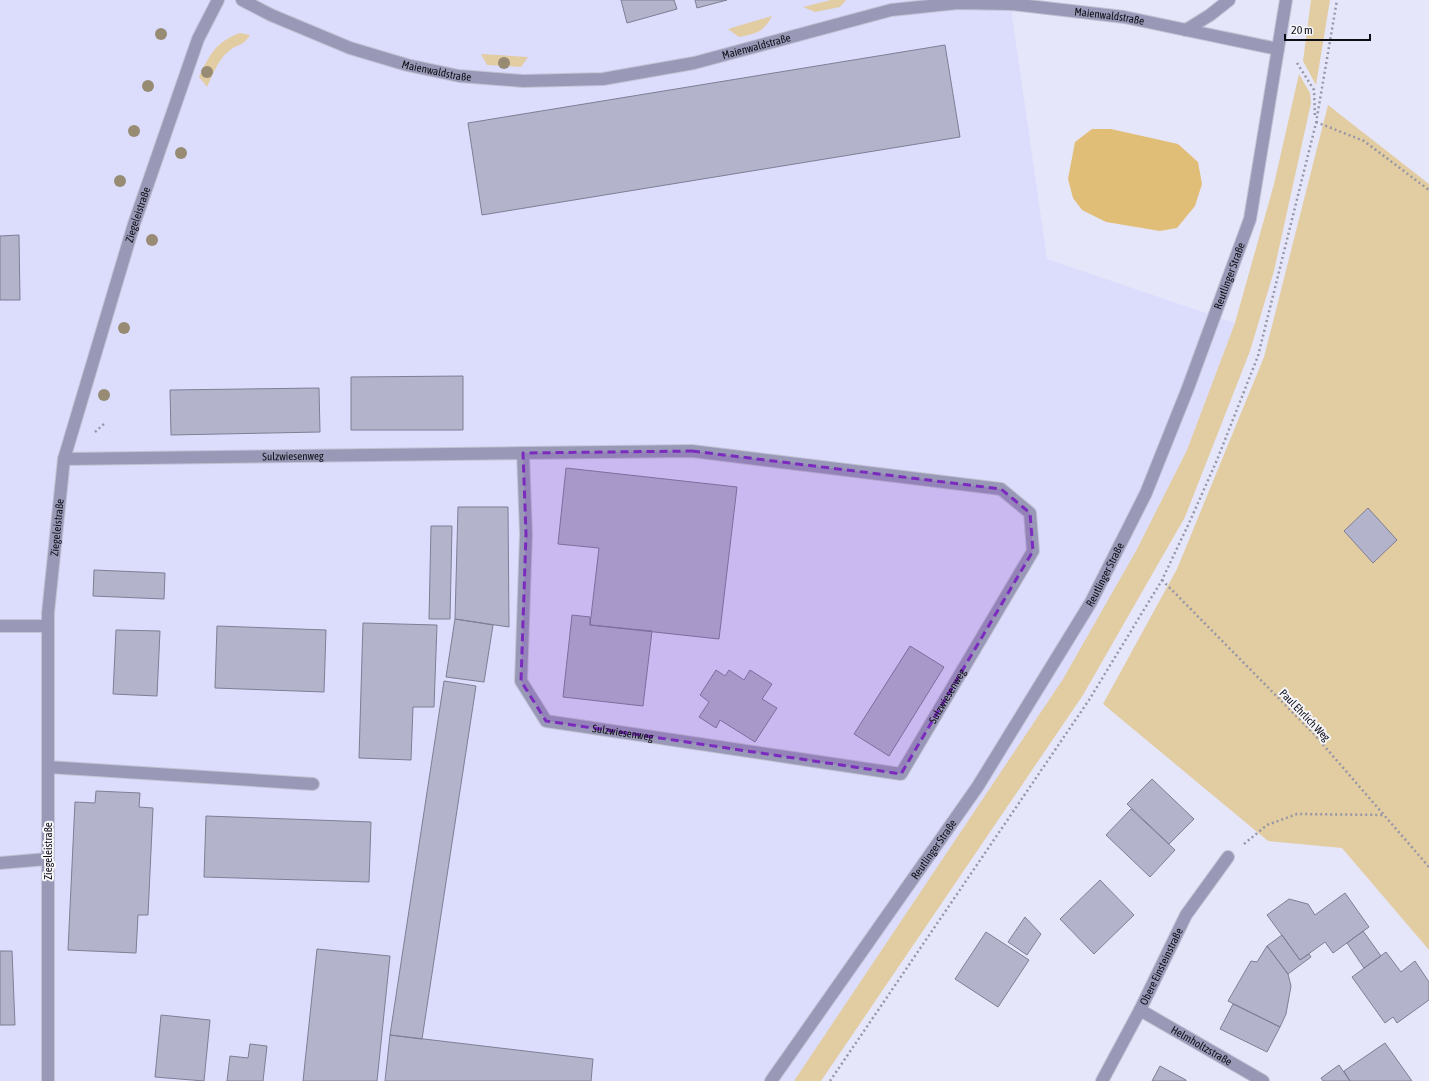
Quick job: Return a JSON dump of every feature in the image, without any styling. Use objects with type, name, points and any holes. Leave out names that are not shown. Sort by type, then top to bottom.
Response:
[{"type":"street","name":"Ziegeleistraße","points":[[48,1081],[47,626],[64,459],[134,224],[198,39],[218,0]]},
{"type":"street","name":"Maienwaldstraße","points":[[242,0],[271,15],[350,48],[407,65],[459,76],[524,81],[603,79],[679,66],[891,10],[958,3],[1018,4],[1124,17],[1278,49]]},
{"type":"street","points":[[1186,30],[1210,16],[1229,0]]},
{"type":"street","name":"Reutlinger Straße","points":[[771,1081],[978,786],[1091,602],[1146,493],[1188,388],[1250,219],[1286,0]]},
{"type":"street","name":"Sulzwiesenweg","points":[[64,459],[523,453],[692,451],[1001,489],[1030,513],[1033,551],[901,774],[546,721],[521,681],[526,534],[523,453]]},
{"type":"street","points":[[0,626],[47,626]]},
{"type":"street","points":[[48,767],[313,784]]},
{"type":"street","name":"Obere Einsteinstraße","points":[[1102,1081],[1140,1010],[1186,915],[1228,857]]},
{"type":"street","points":[[0,863],[48,859]]},
{"type":"street","name":"Helmholtzstraße","points":[[1140,1010],[1263,1081]]},
{"type":"path","points":[[830,1081],[1089,700],[1162,580],[1217,460],[1258,356],[1316,123],[1337,0]]},
{"type":"path","points":[[1278,49],[1298,64],[1314,90],[1316,123]]},
{"type":"path","points":[[1316,123],[1364,141],[1429,190]]},
{"type":"path","name":"Paul Ehrlich Weg","points":[[1162,580],[1313,733],[1429,867]]},
{"type":"path","points":[[1228,857],[1267,825],[1297,814],[1384,815]]},
{"type":"highlighted area","points":[[692,451],[1001,489],[1030,513],[1033,551],[901,774],[546,721],[521,681],[526,534],[523,453]]},
{"type":"shaded area","points":[[0,0],[1014,0],[1012,15],[1047,259],[1235,323],[1187,450],[1137,549],[1063,679],[794,1081],[0,1081]]},
{"type":"shaded area","points":[[831,0],[846,0],[840,7],[815,12],[803,7]]},
{"type":"shaded area","points":[[1311,0],[1330,0],[1316,85],[1303,61]]},
{"type":"shaded area","points":[[772,16],[769,22],[762,29],[750,34],[739,37],[728,29]]},
{"type":"shaded area","points":[[240,33],[250,35],[243,43],[230,50],[222,58],[207,87],[199,77],[206,62],[225,40]]},
{"type":"shaded area","points":[[481,54],[528,57],[521,67],[487,65]]},
{"type":"shaded area","points":[[1299,74],[1310,93],[1311,103],[1274,271],[1250,351],[1185,517],[1083,695],[821,1081],[794,1081],[1063,679],[1137,549],[1187,450],[1235,323],[1274,184]]},
{"type":"shaded area","points":[[1328,105],[1429,184],[1429,950],[1342,848],[1268,841],[1103,704],[1177,569],[1264,357]]},
{"type":"shaded area","points":[[1092,129],[1111,129],[1178,144],[1198,162],[1202,184],[1195,206],[1177,228],[1160,231],[1106,222],[1082,210],[1073,198],[1068,179],[1075,142]]},
{"type":"building","points":[[621,0],[674,0],[677,9],[627,23]]},
{"type":"building","points":[[695,0],[727,0],[697,8]]},
{"type":"building","points":[[945,45],[960,137],[482,215],[468,123]]},
{"type":"building","points":[[19,235],[20,300],[0,300],[0,236]]},
{"type":"building","points":[[463,376],[463,430],[351,430],[351,377]]},
{"type":"building","points":[[319,388],[320,432],[171,435],[170,390]]},
{"type":"building","points":[[566,468],[737,487],[719,639],[590,625],[599,548],[558,544]]},
{"type":"building","points":[[458,507],[508,507],[509,627],[455,619]]},
{"type":"building","points":[[1368,508],[1397,540],[1373,563],[1344,531]]},
{"type":"building","points":[[431,526],[452,526],[450,619],[429,619]]},
{"type":"building","points":[[94,570],[165,573],[164,599],[93,596]]},
{"type":"building","points":[[572,615],[590,617],[590,625],[652,631],[643,706],[563,697]]},
{"type":"building","points":[[455,619],[493,625],[484,682],[446,677]]},
{"type":"building","points":[[363,623],[437,625],[434,707],[413,707],[411,760],[359,758]]},
{"type":"building","points":[[217,626],[326,630],[324,692],[215,688]]},
{"type":"building","points":[[116,630],[160,631],[157,696],[113,694]]},
{"type":"building","points":[[910,646],[944,667],[889,756],[854,734]]},
{"type":"building","points":[[716,670],[725,676],[729,670],[744,680],[750,670],[772,684],[762,699],[777,708],[755,742],[720,720],[716,728],[699,717],[709,702],[700,695]]},
{"type":"building","points":[[444,681],[476,686],[422,1039],[390,1035]]},
{"type":"building","points":[[1152,779],[1194,819],[1169,844],[1127,804]]},
{"type":"building","points":[[96,791],[140,793],[139,807],[153,808],[148,915],[138,915],[136,953],[68,950],[75,802],[95,803]]},
{"type":"building","points":[[1131,809],[1175,850],[1150,877],[1106,835]]},
{"type":"building","points":[[206,816],[371,822],[369,882],[204,877]]},
{"type":"building","points":[[1100,880],[1134,915],[1094,954],[1060,919]]},
{"type":"building","points":[[1345,893],[1369,927],[1333,953],[1325,942],[1300,960],[1267,915],[1289,899],[1308,904],[1315,915]]},
{"type":"building","points":[[1025,917],[1041,934],[1027,955],[1008,942]]},
{"type":"building","points":[[1363,931],[1381,956],[1364,968],[1347,943]]},
{"type":"building","points":[[986,932],[1029,960],[998,1007],[955,979]]},
{"type":"building","points":[[1282,935],[1300,960],[1309,954],[1311,957],[1288,974],[1267,946]]},
{"type":"building","points":[[1267,946],[1288,974],[1291,986],[1286,1014],[1280,1027],[1228,1001],[1251,961],[1257,962]]},
{"type":"building","points":[[317,949],[390,956],[377,1081],[303,1081]]},
{"type":"building","points":[[0,951],[12,951],[15,1025],[0,1025]]},
{"type":"building","points":[[1386,952],[1401,972],[1415,961],[1429,982],[1429,1000],[1397,1023],[1393,1017],[1385,1023],[1352,977]]},
{"type":"building","points":[[1233,1004],[1280,1027],[1267,1052],[1220,1029]]},
{"type":"building","points":[[161,1015],[210,1020],[204,1081],[155,1077]]},
{"type":"building","points":[[390,1035],[593,1059],[591,1081],[385,1081]]},
{"type":"building","points":[[1385,1043],[1412,1081],[1350,1081],[1344,1071]]},
{"type":"building","points":[[250,1044],[267,1046],[263,1081],[227,1081],[230,1056],[248,1058]]},
{"type":"building","points":[[1339,1065],[1350,1081],[1323,1081],[1321,1078]]},
{"type":"building","points":[[1160,1066],[1186,1080],[1186,1081],[1152,1081]]}]
